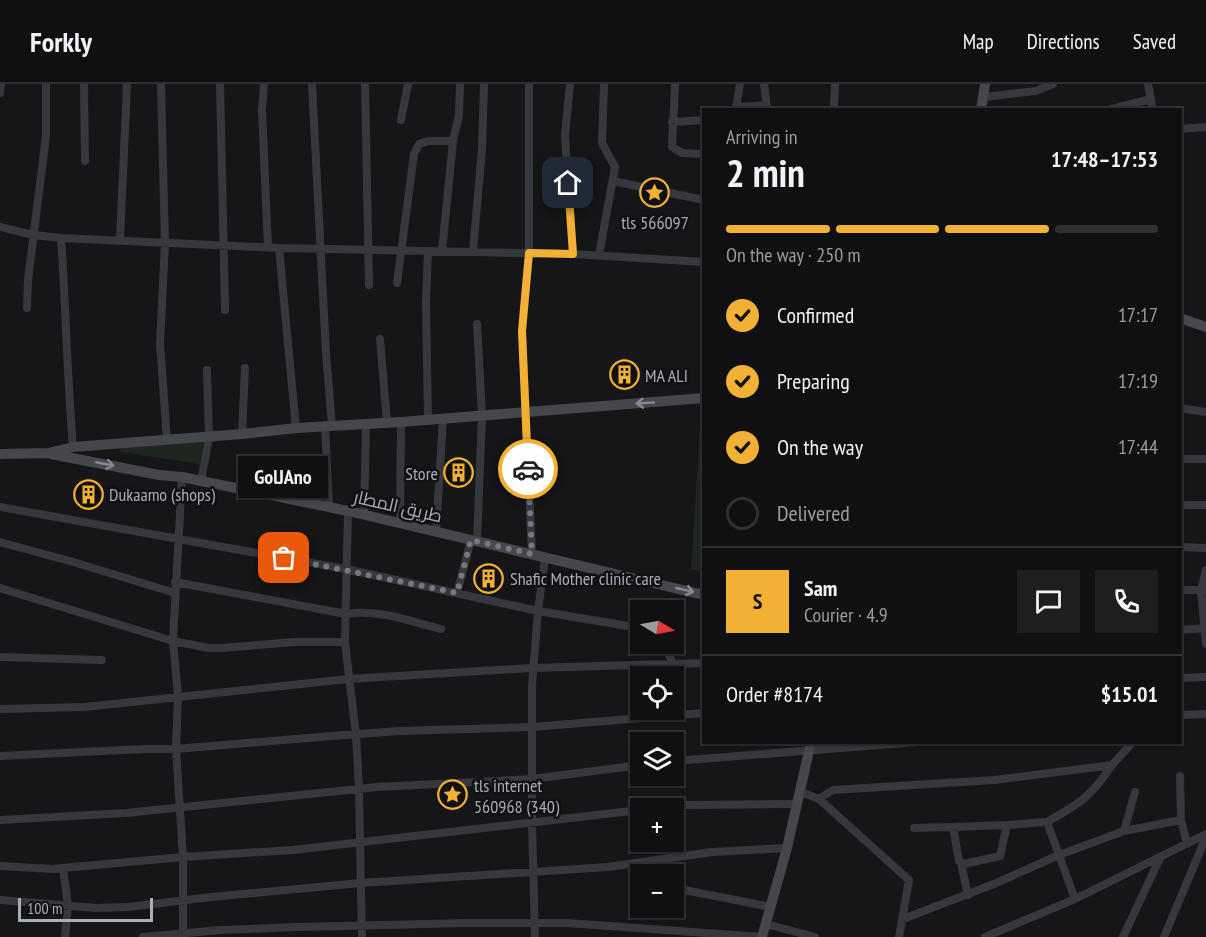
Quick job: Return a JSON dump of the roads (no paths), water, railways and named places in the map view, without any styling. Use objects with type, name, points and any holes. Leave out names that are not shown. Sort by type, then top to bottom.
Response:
[{"type":"main road","points":[[981,108],[985,84]]},
{"type":"main road","points":[[1182,319],[1206,327]]},
{"type":"main road","name":"طريق المطار","points":[[0,454],[48,453],[73,447],[296,428],[702,398]]},
{"type":"main road","name":"طريق المطار","points":[[48,453],[159,475],[182,477],[348,511],[702,595]]},
{"type":"main road","points":[[762,937],[787,848],[810,746]]},
{"type":"street","points":[[0,93],[1,84]]},
{"type":"street","points":[[27,308],[46,136],[46,84]]},
{"type":"street","points":[[84,84],[85,161]]},
{"type":"street","points":[[120,240],[127,84]]},
{"type":"street","points":[[161,84],[165,243],[160,344],[167,440]]},
{"type":"street","points":[[220,84],[225,310]]},
{"type":"street","points":[[264,84],[262,110],[268,247]]},
{"type":"street","points":[[312,84],[326,340],[329,507]]},
{"type":"street","points":[[365,84],[369,285]]},
{"type":"street","points":[[401,120],[408,84]]},
{"type":"street","points":[[442,251],[453,141],[459,115],[460,84]]},
{"type":"street","points":[[474,251],[482,149],[484,84]]},
{"type":"street","points":[[529,84],[529,253],[522,331],[532,554]]},
{"type":"street","points":[[570,84],[566,136],[573,254]]},
{"type":"street","points":[[598,255],[615,167],[602,143],[604,84]]},
{"type":"street","points":[[675,84],[672,147],[682,153],[702,154]]},
{"type":"street","points":[[740,84],[737,108],[767,107],[765,84]]},
{"type":"street","points":[[834,108],[835,84]]},
{"type":"street","points":[[984,97],[1036,91],[1053,84]]},
{"type":"street","points":[[1148,84],[1153,108]]},
{"type":"street","points":[[1116,108],[1151,99]]},
{"type":"street","points":[[672,122],[702,120]]},
{"type":"street","points":[[1182,129],[1206,127]]},
{"type":"street","points":[[398,283],[414,154],[419,144],[428,141],[453,141]]},
{"type":"street","points":[[613,181],[702,200]]},
{"type":"street","points":[[0,227],[34,235],[61,238],[279,248],[573,254],[702,262]]},
{"type":"street","points":[[61,238],[66,360],[73,447]]},
{"type":"street","points":[[279,248],[296,428]]},
{"type":"street","points":[[428,251],[426,303],[428,419]]},
{"type":"street","points":[[457,593],[474,541],[482,415],[477,324]]},
{"type":"street","points":[[380,339],[387,422]]},
{"type":"street","points":[[242,434],[245,368]]},
{"type":"street","points":[[201,481],[209,437],[207,370]]},
{"type":"street","points":[[1182,408],[1206,412]]},
{"type":"street","points":[[436,532],[443,418]]},
{"type":"street","points":[[400,422],[400,523]]},
{"type":"street","points":[[364,515],[366,424]]},
{"type":"street","points":[[1182,459],[1206,459]]},
{"type":"street","points":[[182,477],[173,641],[178,696],[176,749],[183,856],[183,935]]},
{"type":"street","points":[[1182,505],[1206,505]]},
{"type":"street","points":[[0,507],[346,569],[538,610],[630,626]]},
{"type":"street","points":[[348,511],[345,642],[356,735],[362,937]]},
{"type":"street","points":[[0,542],[175,593]]},
{"type":"street","points":[[1182,547],[1206,548]]},
{"type":"street","points":[[535,937],[532,824],[533,668],[545,558]]},
{"type":"street","points":[[1206,570],[1204,590],[1206,644]]},
{"type":"street","points":[[175,582],[346,614],[362,611],[378,612],[441,629]]},
{"type":"street","points":[[0,588],[173,641],[222,648],[275,643],[345,642]]},
{"type":"street","points":[[1182,590],[1204,590]]},
{"type":"street","points":[[1182,630],[1205,628]]},
{"type":"street","points":[[669,654],[672,662]]},
{"type":"street","points":[[0,657],[102,660]]},
{"type":"street","points":[[0,709],[85,707],[348,679],[533,668],[631,666],[672,662],[702,663]]},
{"type":"street","points":[[1182,678],[1206,677]]},
{"type":"street","points":[[0,756],[176,749],[356,735],[532,727],[702,713]]},
{"type":"street","points":[[1182,715],[1206,714]]},
{"type":"street","points":[[684,760],[810,746],[864,744]]},
{"type":"street","points":[[914,828],[1047,822],[1087,797],[1131,744]]},
{"type":"street","points":[[819,799],[834,790],[994,780],[1112,765]]},
{"type":"street","points":[[0,820],[126,813],[359,790],[532,778],[630,766]]},
{"type":"street","points":[[1180,776],[1181,820],[1186,844]]},
{"type":"street","points":[[801,792],[819,799],[909,880],[899,937]]},
{"type":"street","points":[[1124,831],[1135,792]]},
{"type":"street","points":[[684,805],[797,804]]},
{"type":"street","points":[[0,866],[63,868],[183,856],[293,850],[630,811]]},
{"type":"street","points":[[903,919],[1124,831],[1181,820]]},
{"type":"street","points":[[1047,822],[1075,899]]},
{"type":"street","points":[[961,863],[1000,856],[1007,825]]},
{"type":"street","points":[[953,826],[968,894]]},
{"type":"street","points":[[989,936],[1075,899],[1206,836]]},
{"type":"street","points":[[1164,937],[1206,836]]},
{"type":"street","points":[[633,864],[712,852],[787,848]]},
{"type":"street","points":[[1123,937],[1161,858]]},
{"type":"street","points":[[0,900],[96,908],[128,907],[361,883],[630,864]]},
{"type":"street","points":[[63,868],[68,905],[65,937]]},
{"type":"street","points":[[684,890],[771,907]]},
{"type":"street","points":[[143,937],[221,930],[361,925],[567,923],[652,933],[762,937]]},
{"type":"street","points":[[766,924],[810,936]]},
{"type":"place","name":"tls 566097","points":[[655,193]]},
{"type":"place","name":"MA ALI","points":[[624,375]]},
{"type":"place","name":"Store","points":[[459,473]]},
{"type":"place","name":"Dukaamo (shops)","points":[[88,494]]},
{"type":"place","name":"GolJAno","points":[[284,558]]},
{"type":"place","name":"Shafic Mother clinic care","points":[[489,578]]},
{"type":"place","name":"tls internet 560968 (340)","points":[[453,795]]}]
